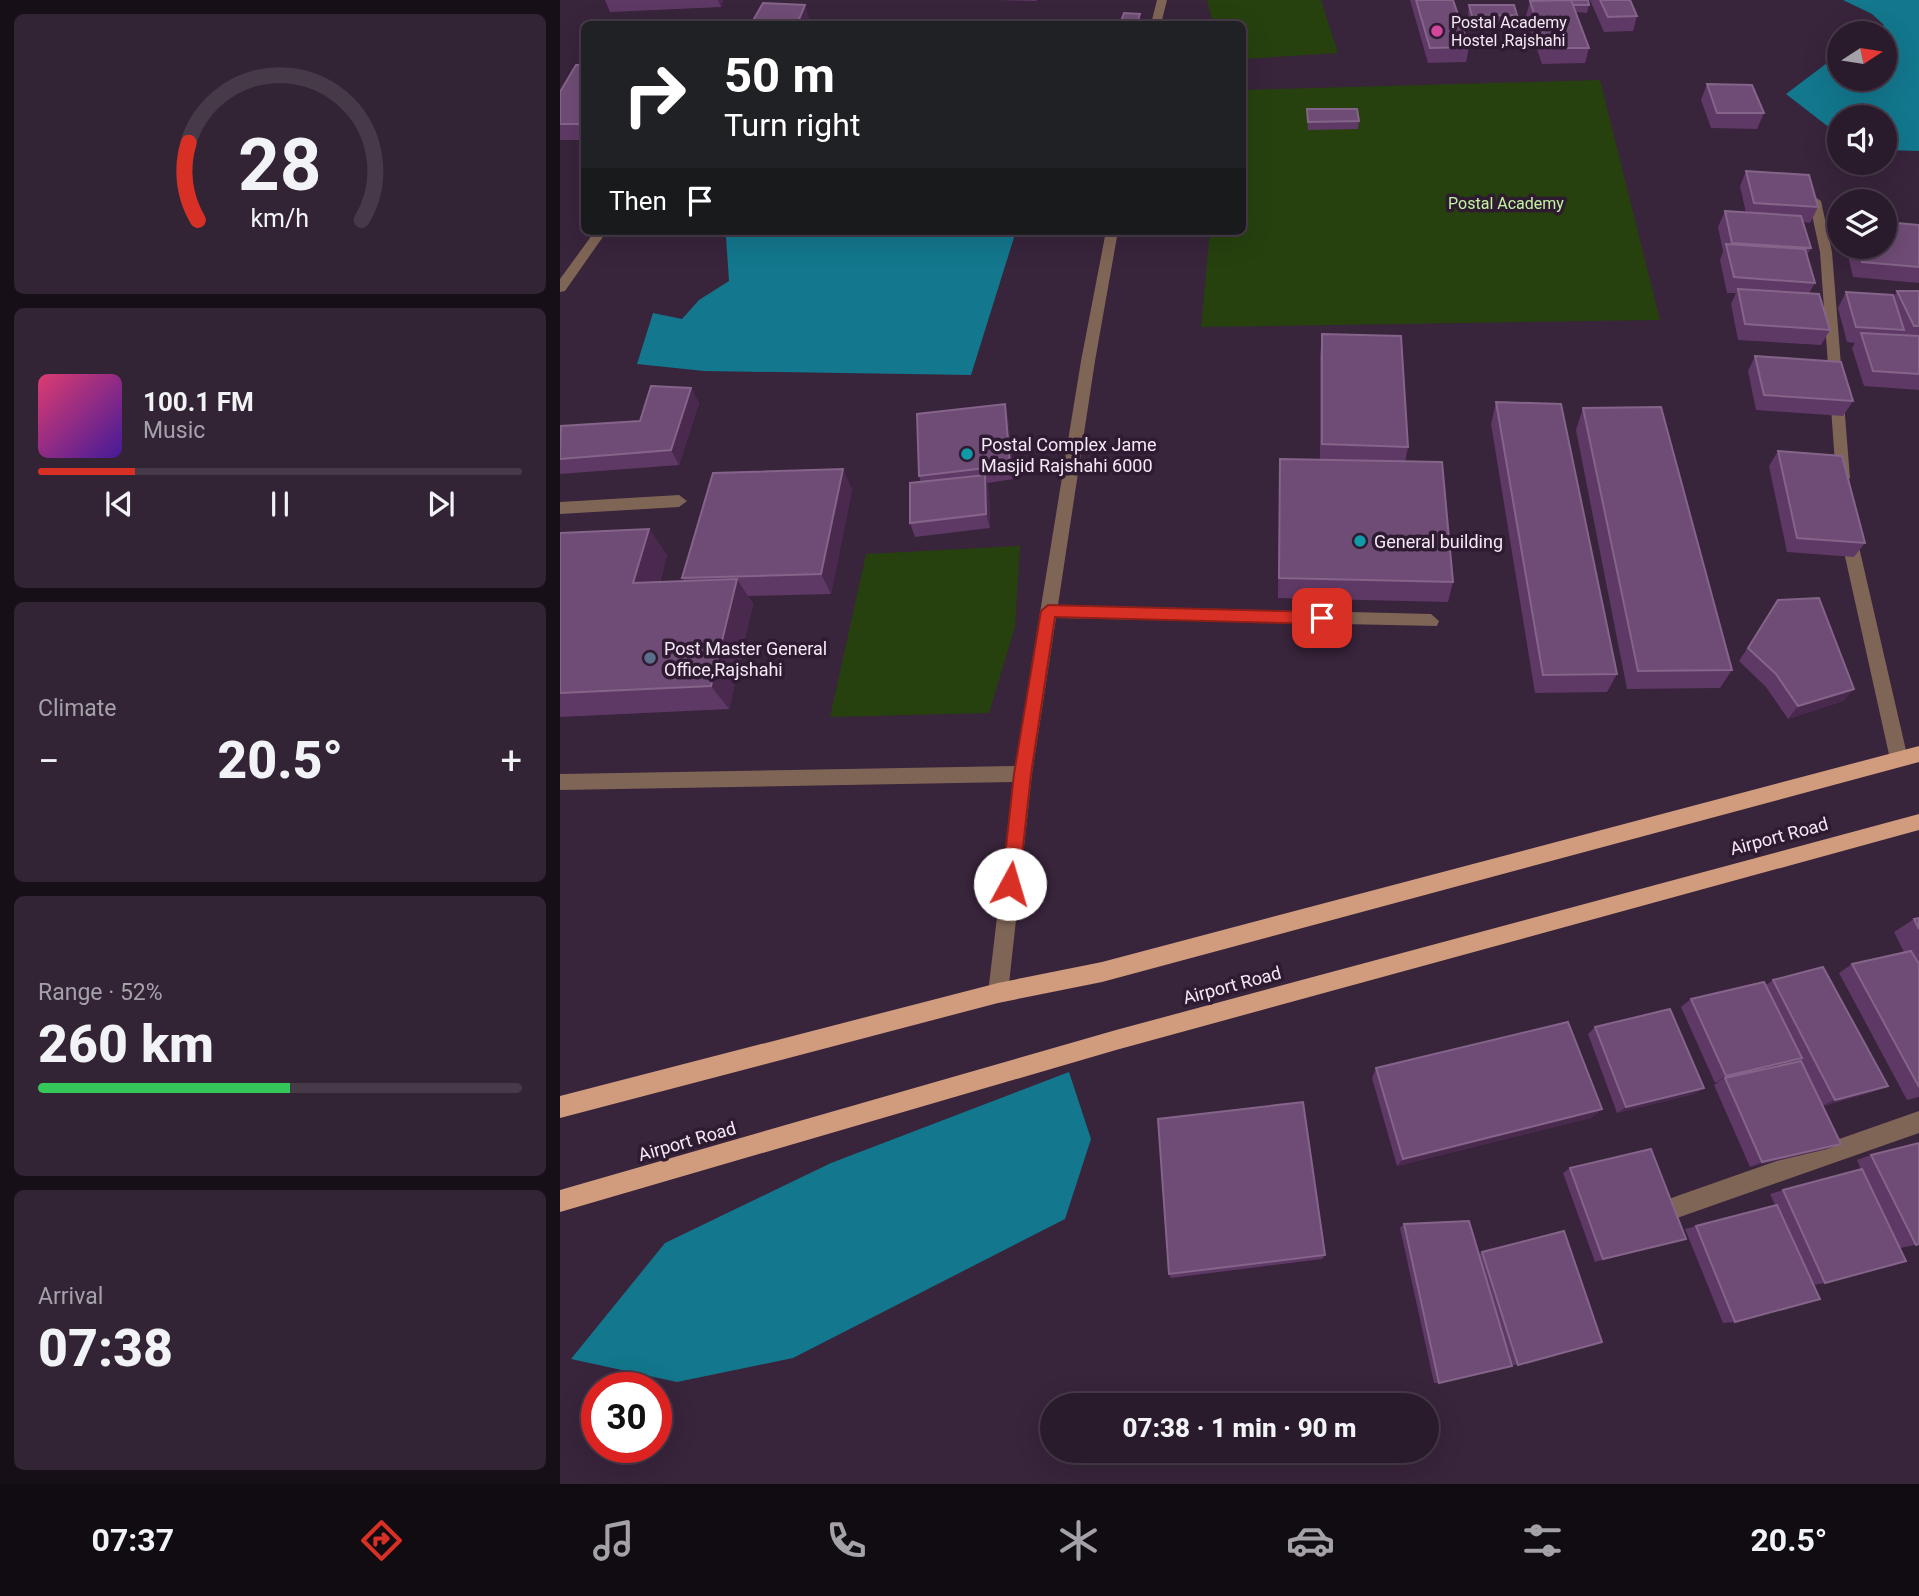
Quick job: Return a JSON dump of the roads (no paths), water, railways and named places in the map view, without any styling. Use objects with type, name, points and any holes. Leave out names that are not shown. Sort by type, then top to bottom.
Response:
[{"type":"main road","points":[[560,1107],[998,993],[1102,971],[1919,754]]},
{"type":"main road","name":"Airport Road","points":[[560,1201],[1116,1040],[1919,822]]},
{"type":"street","points":[[1157,21],[1162,0]]},
{"type":"street","points":[[1815,201],[1826,252],[1844,496]]},
{"type":"street","points":[[560,288],[598,235]]},
{"type":"street","points":[[998,993],[1023,774],[1111,235]]},
{"type":"street","points":[[560,508],[679,501]]},
{"type":"street","points":[[1846,524],[1899,759]]},
{"type":"street","points":[[1048,611],[1431,621]]},
{"type":"street","points":[[560,782],[1023,774]]},
{"type":"street","points":[[1677,1207],[1919,1122]]},
{"type":"street","points":[[560,1211],[594,1192]]},
{"type":"water","points":[[1843,0],[1919,0],[1919,151],[1897,150],[1897,105],[1827,105],[1827,126],[1786,94],[1827,63],[1827,91],[1897,91],[1897,21],[1880,21],[1872,14]]},
{"type":"water","points":[[1015,235],[971,375],[704,371],[637,364],[653,313],[682,319],[699,300],[729,281],[726,237]]},
{"type":"water","points":[[1069,1072],[1091,1139],[1065,1219],[793,1358],[677,1382],[672,1381],[672,1372],[631,1372],[571,1359],[665,1243],[831,1163]]},
{"type":"place","name":"Postal Academy Hostel ,Rajshahi","points":[[1437,31]]},
{"type":"place","name":"Postal Complex Jame Masjid Rajshahi 6000","points":[[967,454]]},
{"type":"place","name":"General building","points":[[1360,541]]},
{"type":"place","name":"Post Master General Office,Rajshahi","points":[[650,658]]},
{"type":"park label","name":"Postal Academy","points":[[1506,203]]}]
